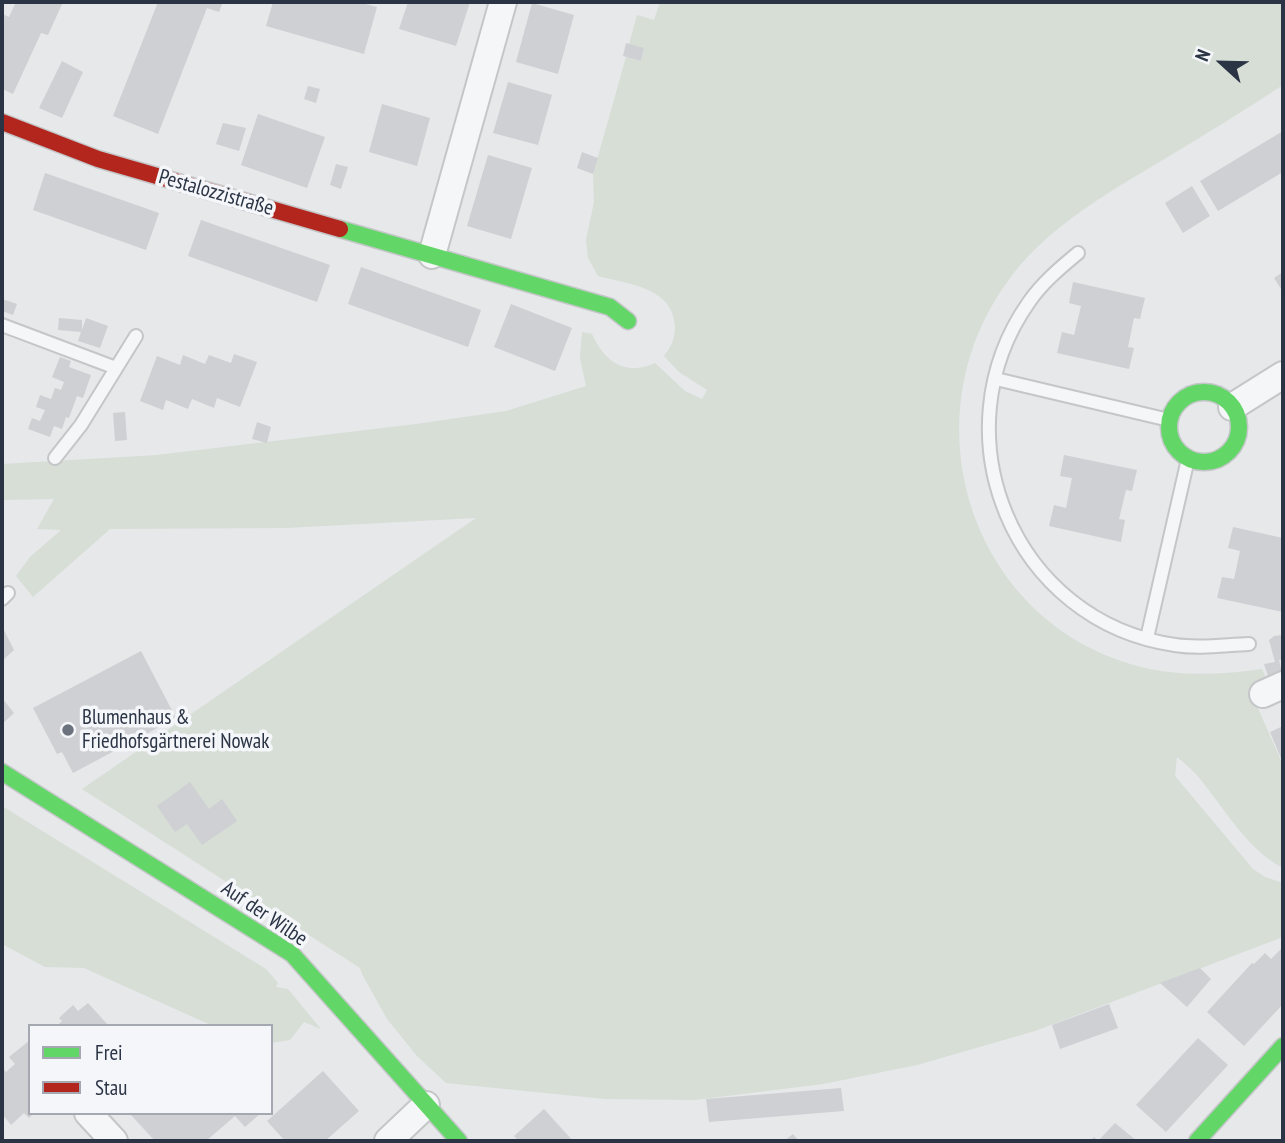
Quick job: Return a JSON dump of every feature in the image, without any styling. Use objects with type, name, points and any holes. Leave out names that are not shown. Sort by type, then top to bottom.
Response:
[{"type":"street","points":[[432,255],[464,149],[503,2]]},
{"type":"street","name":"Pestalozzistraße","points":[[2,122],[98,159],[610,307],[628,321]]},
{"type":"street","points":[[1233,407],[1283,375]]},
{"type":"street","points":[[1201,392],[1219,395],[1233,407],[1237,415],[1238,434],[1230,450],[1216,461],[1206,463],[1188,459],[1174,447],[1170,438],[1169,420],[1177,404],[1192,394],[1201,392]]},
{"type":"street","name":"Auf der Wilbe","points":[[2,772],[292,954],[459,1141]]},
{"type":"street","points":[[1196,1141],[1283,1046]]},
{"type":"street","points":[[388,1141],[426,1105]]},
{"type":"street","points":[[90,1115],[114,1141]]},
{"type":"lane","points":[[1077,253],[1029,302],[1009,338],[996,379],[988,417],[988,440],[996,485],[1006,516],[1038,570],[1086,612],[1114,626],[1174,645],[1249,644]]},
{"type":"lane","points":[[2,325],[116,368]]},
{"type":"lane","points":[[55,458],[81,425],[136,336]]},
{"type":"lane","points":[[996,379],[1169,420]]},
{"type":"lane","points":[[1147,638],[1188,459]]},
{"type":"shaded area","points":[[660,2],[1283,2],[1283,85],[1078,213],[1038,246],[1005,285],[977,337],[962,392],[960,448],[970,502],[992,553],[1024,598],[1068,635],[1121,661],[1155,670],[1209,674],[1262,669],[1267,680],[1249,688],[1283,765],[1283,868],[1248,840],[1198,777],[1177,757],[1175,776],[1253,869],[1265,877],[1283,883],[1283,937],[1035,1031],[917,1065],[823,1084],[695,1100],[605,1099],[446,1083],[417,1056],[387,1019],[360,968],[82,789],[476,518],[286,528],[110,529],[33,597],[16,576],[30,557],[61,530],[37,529],[54,499],[2,500],[2,464],[157,455],[506,411],[586,386],[580,358],[582,332],[592,334],[603,352],[617,364],[634,368],[655,363],[685,391],[702,399],[707,390],[679,372],[664,356],[675,330],[672,313],[666,303],[647,289],[598,276],[588,258],[586,240],[594,202],[593,174],[626,57],[641,61],[644,49],[629,44],[637,15],[654,20]]},
{"type":"shaded area","points":[[2,806],[266,969],[278,983],[276,987],[288,989],[321,1029],[304,1022],[290,1040],[273,1043],[273,1024],[209,1024],[84,968],[45,967],[2,944]]},
{"type":"building","points":[[16,2],[63,2],[48,35],[41,33],[13,94],[2,89],[2,14],[9,17]]},
{"type":"building","points":[[158,2],[223,2],[219,12],[207,8],[158,134],[113,116]]},
{"type":"building","points":[[273,2],[358,2],[377,7],[364,54],[266,26]]},
{"type":"building","points":[[408,2],[470,2],[456,46],[399,29]]},
{"type":"building","points":[[532,3],[574,15],[558,74],[516,62]]},
{"type":"building","points":[[626,43],[644,48],[641,61],[623,56]]},
{"type":"building","points":[[62,61],[83,72],[62,118],[39,108]]},
{"type":"building","points":[[508,82],[552,95],[538,145],[493,133]]},
{"type":"building","points":[[308,86],[320,89],[316,103],[304,99]]},
{"type":"building","points":[[382,104],[430,118],[417,166],[369,152]]},
{"type":"building","points":[[258,114],[325,137],[307,188],[241,165]]},
{"type":"building","points":[[223,123],[246,128],[239,151],[216,144]]},
{"type":"building","points":[[1283,131],[1283,172],[1218,211],[1200,181]]},
{"type":"building","points":[[582,152],[598,158],[593,174],[577,168]]},
{"type":"building","points":[[488,155],[532,168],[511,239],[467,226]]},
{"type":"building","points":[[336,164],[348,167],[341,189],[330,185]]},
{"type":"building","points":[[45,173],[159,213],[146,250],[33,210]]},
{"type":"building","points":[[1192,186],[1210,216],[1183,233],[1165,203]]},
{"type":"building","points":[[201,220],[330,265],[317,302],[188,256]]},
{"type":"building","points":[[361,267],[481,310],[468,347],[348,304]]},
{"type":"building","points":[[1283,272],[1283,292],[1274,278]]},
{"type":"building","points":[[1073,282],[1145,298],[1140,319],[1134,318],[1128,347],[1134,348],[1129,369],[1057,353],[1062,332],[1074,335],[1081,306],[1069,303]]},
{"type":"building","points":[[2,299],[17,304],[13,315],[2,311]]},
{"type":"building","points":[[511,304],[572,328],[555,371],[494,347]]},
{"type":"building","points":[[59,318],[82,320],[82,330],[86,318],[108,326],[100,348],[78,341],[81,332],[58,330]]},
{"type":"building","points":[[234,354],[257,362],[240,407],[217,398],[214,408],[192,399],[188,409],[166,400],[163,410],[140,401],[157,356],[180,365],[183,355],[205,364],[209,355],[231,363]]},
{"type":"building","points":[[60,357],[71,361],[69,367],[91,375],[83,398],[77,396],[62,429],[54,426],[50,437],[28,429],[32,418],[40,421],[45,410],[36,407],[40,395],[51,399],[55,388],[61,390],[64,382],[52,377]]},
{"type":"building","points":[[125,412],[127,440],[115,441],[113,413]]},
{"type":"building","points":[[257,422],[271,427],[267,443],[252,439]]},
{"type":"building","points":[[1064,455],[1137,470],[1132,491],[1126,490],[1119,519],[1125,520],[1121,542],[1049,526],[1054,505],[1066,508],[1072,478],[1060,476]]},
{"type":"building","points":[[1233,527],[1283,538],[1283,612],[1217,598],[1222,577],[1234,579],[1240,551],[1228,548]]},
{"type":"building","points":[[2,626],[14,650],[2,661]]},
{"type":"building","points":[[1283,635],[1283,659],[1279,660],[1282,673],[1268,676],[1264,664],[1275,662],[1269,640]]},
{"type":"building","points":[[141,651],[176,718],[73,773],[62,752],[57,754],[33,708]]},
{"type":"building","points":[[2,698],[14,713],[2,724]]},
{"type":"building","points":[[1283,726],[1283,763],[1270,732]]},
{"type":"building","points":[[190,782],[209,809],[222,799],[237,821],[202,845],[187,824],[175,832],[157,806]]},
{"type":"building","points":[[1281,949],[1283,1004],[1244,1046],[1207,1012],[1252,963],[1265,953],[1271,959]]},
{"type":"building","points":[[1200,968],[1211,979],[1187,1007],[1160,983]]},
{"type":"building","points":[[88,1003],[107,1024],[59,1024],[62,1021],[59,1018],[73,1005],[78,1011]]},
{"type":"building","points":[[1109,1004],[1118,1028],[1060,1049],[1052,1025]]},
{"type":"building","points":[[1198,1038],[1228,1065],[1166,1132],[1136,1105]]},
{"type":"building","points":[[28,1042],[28,1115],[32,1115],[29,1118],[24,1113],[11,1125],[2,1114],[2,1067],[6,1072],[15,1064],[9,1057]]},
{"type":"building","points":[[323,1071],[359,1111],[325,1141],[285,1141],[267,1121]]},
{"type":"building","points":[[841,1088],[844,1111],[709,1122],[706,1099]]},
{"type":"building","points":[[544,1109],[573,1141],[519,1141],[514,1136]]},
{"type":"building","points":[[131,1115],[259,1115],[245,1127],[235,1116],[206,1141],[155,1141]]},
{"type":"building","points":[[1115,1123],[1137,1141],[1098,1141]]},
{"type":"building","points":[[793,1134],[799,1141],[784,1141]]},
{"type":"traffic: fast","points":[[340,229],[610,307],[628,321]]},
{"type":"traffic: fast","points":[[1204,392],[1229,402],[1239,427],[1229,452],[1204,462],[1179,452],[1169,427],[1179,402],[1204,392]]},
{"type":"traffic: fast","points":[[2,772],[292,954],[459,1141]]},
{"type":"traffic: fast","points":[[1197,1141],[1283,1046]]},
{"type":"traffic: jam","points":[[2,122],[98,159],[340,229]]},
{"type":"place","name":"Blumenhaus & Friedhofsgärtnerei Nowak","points":[[68,730]]}]
